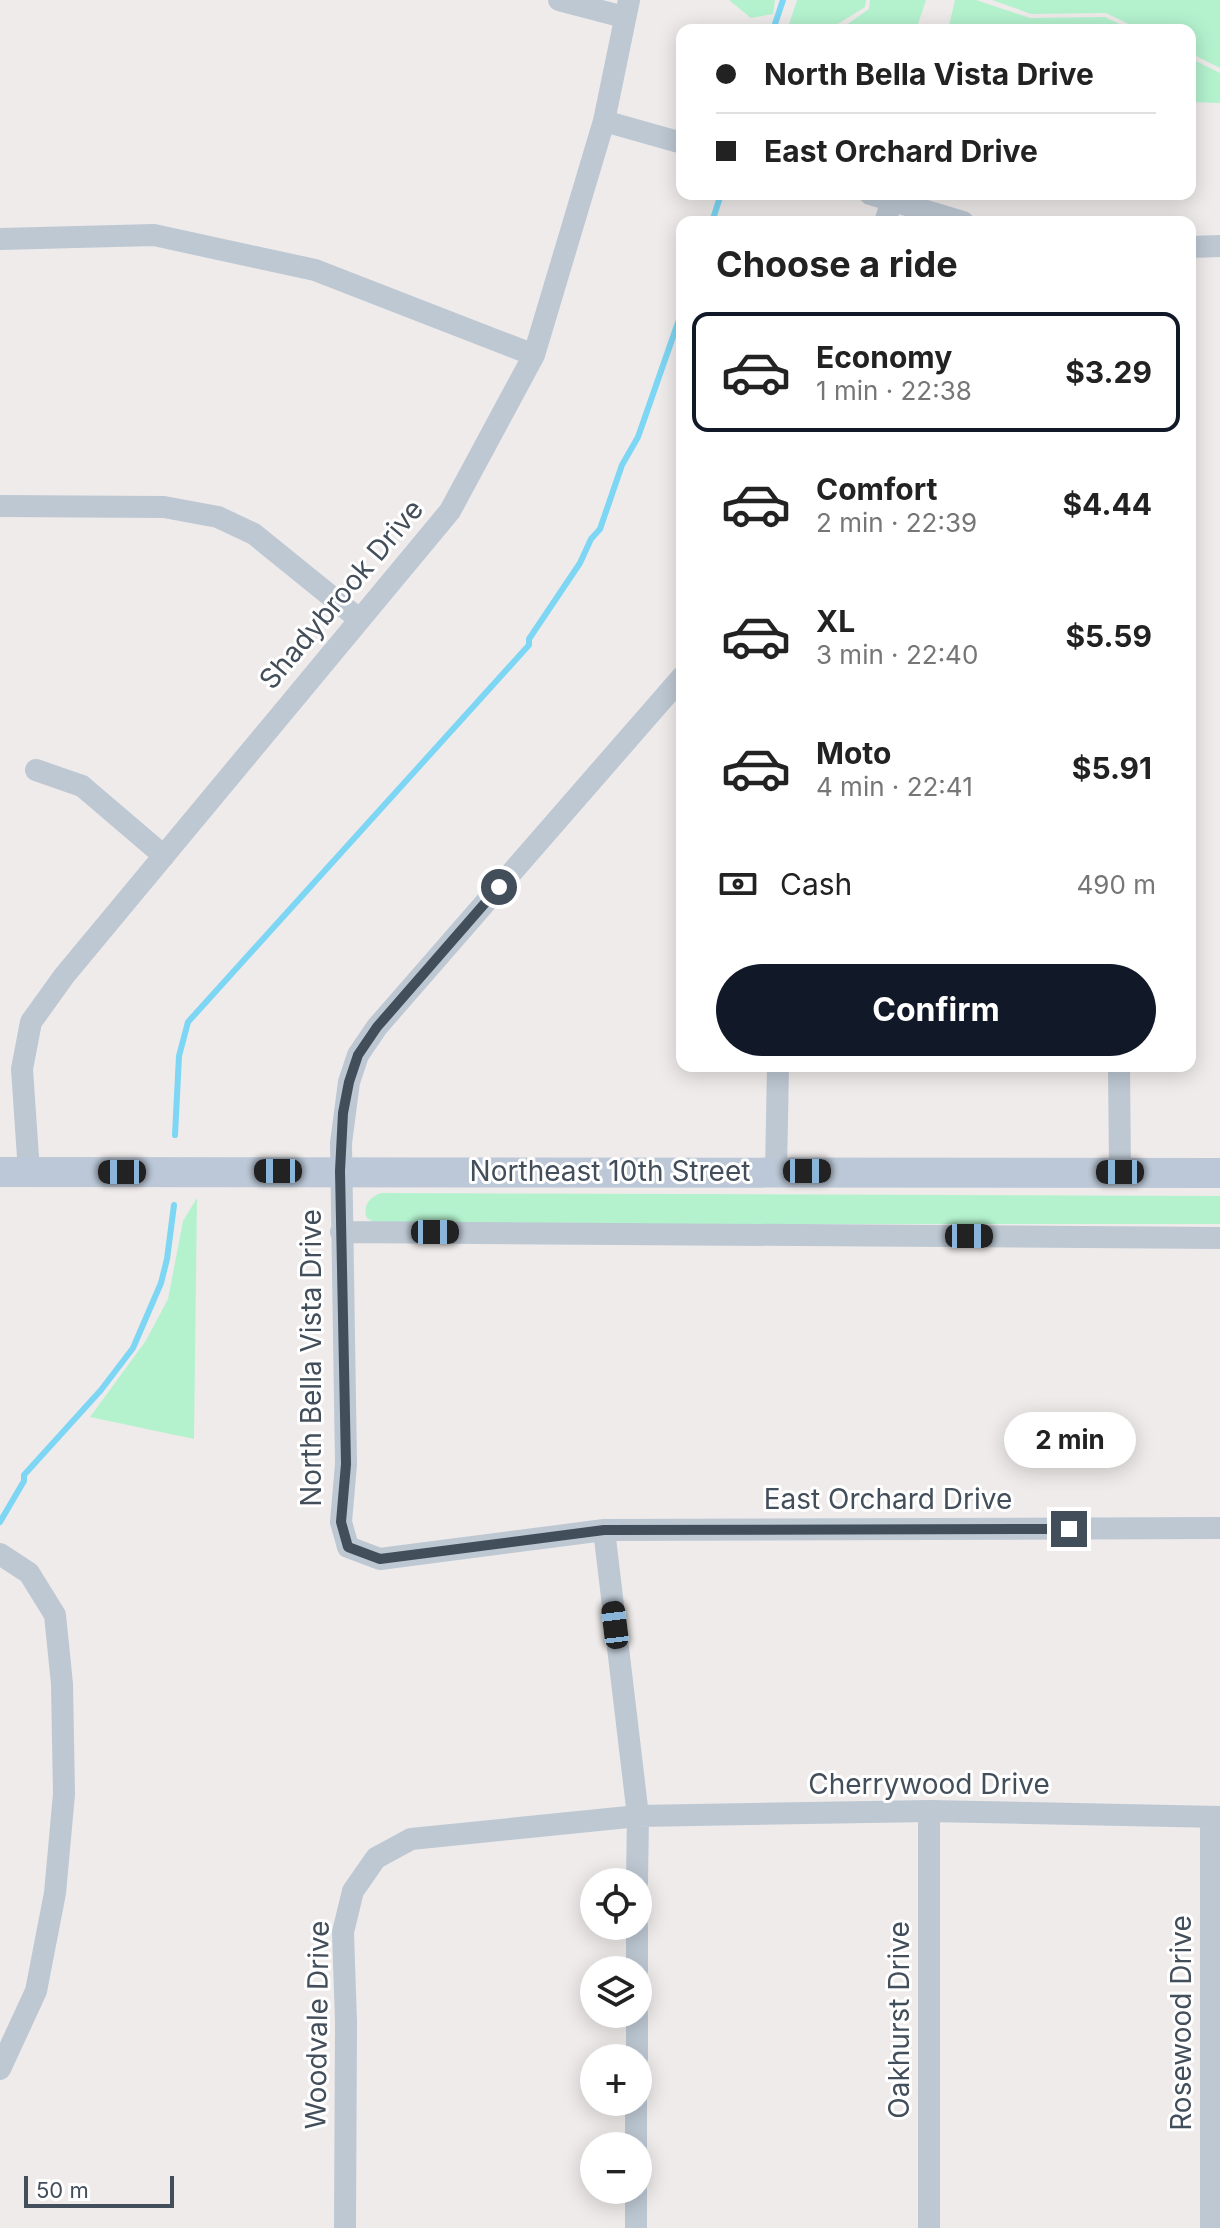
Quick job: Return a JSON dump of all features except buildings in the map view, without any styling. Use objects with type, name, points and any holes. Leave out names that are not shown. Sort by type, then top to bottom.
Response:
[{"type":"main road","name":"Northeast 10th Street","points":[[14,1172],[1220,1173]]},
{"type":"street","points":[[559,0],[627,9]]},
{"type":"street","name":"Shadybrook Drive","points":[[14,1172],[22,1069],[31,1022],[64,976],[450,511],[534,355],[604,121],[627,9]]},
{"type":"street","points":[[604,121],[676,141]]},
{"type":"street","points":[[901,200],[946,216]]},
{"type":"street","points":[[0,239],[154,235],[315,270],[534,355]]},
{"type":"street","points":[[1196,247],[1220,246]]},
{"type":"street","points":[[0,506],[164,507],[218,517],[254,534],[359,619]]},
{"type":"street","name":"North Bella Vista Drive","points":[[604,1530],[380,1559],[348,1547],[341,1522],[346,1464],[340,1171],[343,1113],[358,1055],[377,1027],[676,684]]},
{"type":"street","points":[[36,770],[82,786],[164,856]]},
{"type":"street","points":[[776,1171],[778,1072]]},
{"type":"street","points":[[1119,1072],[1120,1172]]},
{"type":"street","points":[[341,1232],[1220,1238]]},
{"type":"street","name":"East Orchard Drive","points":[[604,1530],[1220,1528]]},
{"type":"street","points":[[604,1530],[638,1816],[637,1868]]},
{"type":"street","points":[[0,1554],[29,1573],[55,1615],[62,1684],[64,1794],[55,1893],[36,1991],[0,2069]]},
{"type":"street","name":"Cherrywood Drive","points":[[638,1816],[929,1811],[1216,1817]]},
{"type":"street","name":"Oakhurst Drive","points":[[929,1811],[929,2228]]},
{"type":"street","name":"Woodvale Drive","points":[[345,2228],[343,1932],[353,1891],[376,1858],[411,1839],[638,1816]]},
{"type":"street","name":"Rosewood Drive","points":[[1211,2228],[1216,1817]]},
{"type":"street","points":[[636,2204],[636,2228]]},
{"type":"green space","points":[[729,0],[775,0],[773,14],[751,18]]},
{"type":"green space","points":[[797,0],[866,0],[865,7],[838,24],[789,24]]},
{"type":"green space","points":[[870,0],[926,0],[918,24],[848,24],[869,9]]},
{"type":"green space","points":[[955,0],[976,0],[1030,18],[1105,17],[1120,24],[949,24]]},
{"type":"green space","points":[[992,0],[1220,0],[1220,68],[1196,56],[1196,24],[1129,24],[1106,13],[1031,14]]},
{"type":"green space","points":[[1196,61],[1220,73],[1220,103],[1196,102]]},
{"type":"green space","points":[[382,1193],[1220,1196],[1220,1224],[376,1224],[367,1218],[366,1206]]},
{"type":"green space","points":[[197,1198],[194,1439],[90,1417],[145,1342],[168,1299],[183,1221]]},
{"type":"waterway","points":[[775,24],[783,0]]},
{"type":"waterway","points":[[714,216],[719,200]]},
{"type":"waterway","points":[[175,1135],[179,1056],[188,1022],[529,645],[529,639],[600,529],[622,465],[638,437],[676,328]]},
{"type":"waterway","points":[[0,1522],[24,1481],[24,1475],[101,1390],[133,1348],[161,1283],[174,1205]]},
{"type":"route","points":[[499,887],[377,1027],[358,1055],[349,1082],[343,1113],[340,1171],[346,1464],[341,1522],[348,1547],[380,1559],[604,1530],[1069,1529]]}]
